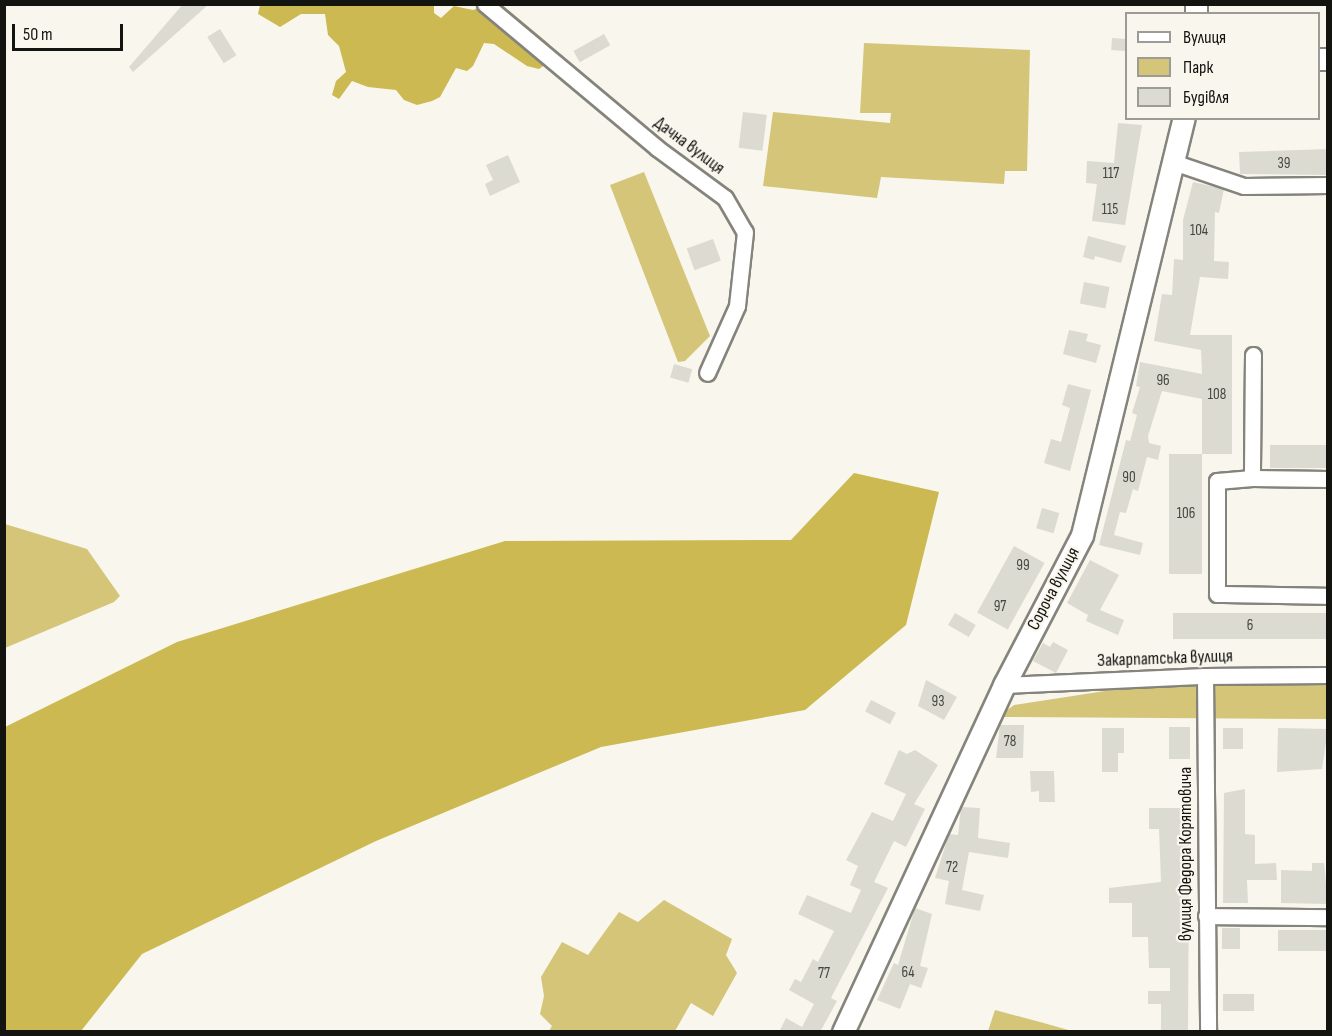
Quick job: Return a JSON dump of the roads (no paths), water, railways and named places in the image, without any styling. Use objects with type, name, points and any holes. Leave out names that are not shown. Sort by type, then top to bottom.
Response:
[{"type":"main road","name":"Сороча вулиця","points":[[843,1032],[1004,685],[1082,535],[1184,120]]},
{"type":"street","name":"Дачна вулиця","points":[[485,4],[657,148],[725,198],[745,232],[737,306],[707,373]]},
{"type":"street","points":[[1173,162],[1244,186],[1328,185]]},
{"type":"street","points":[[1252,478],[1253,355]]},
{"type":"street","points":[[1328,479],[1252,478],[1217,481],[1217,594],[1328,596]]},
{"type":"street","name":"Закарпатська вулиця","points":[[1004,685],[1205,676],[1328,675]]},
{"type":"street","name":"вулиця Федора Корятовича","points":[[1205,676],[1208,1032]]},
{"type":"street","points":[[1206,916],[1328,917]]}]
